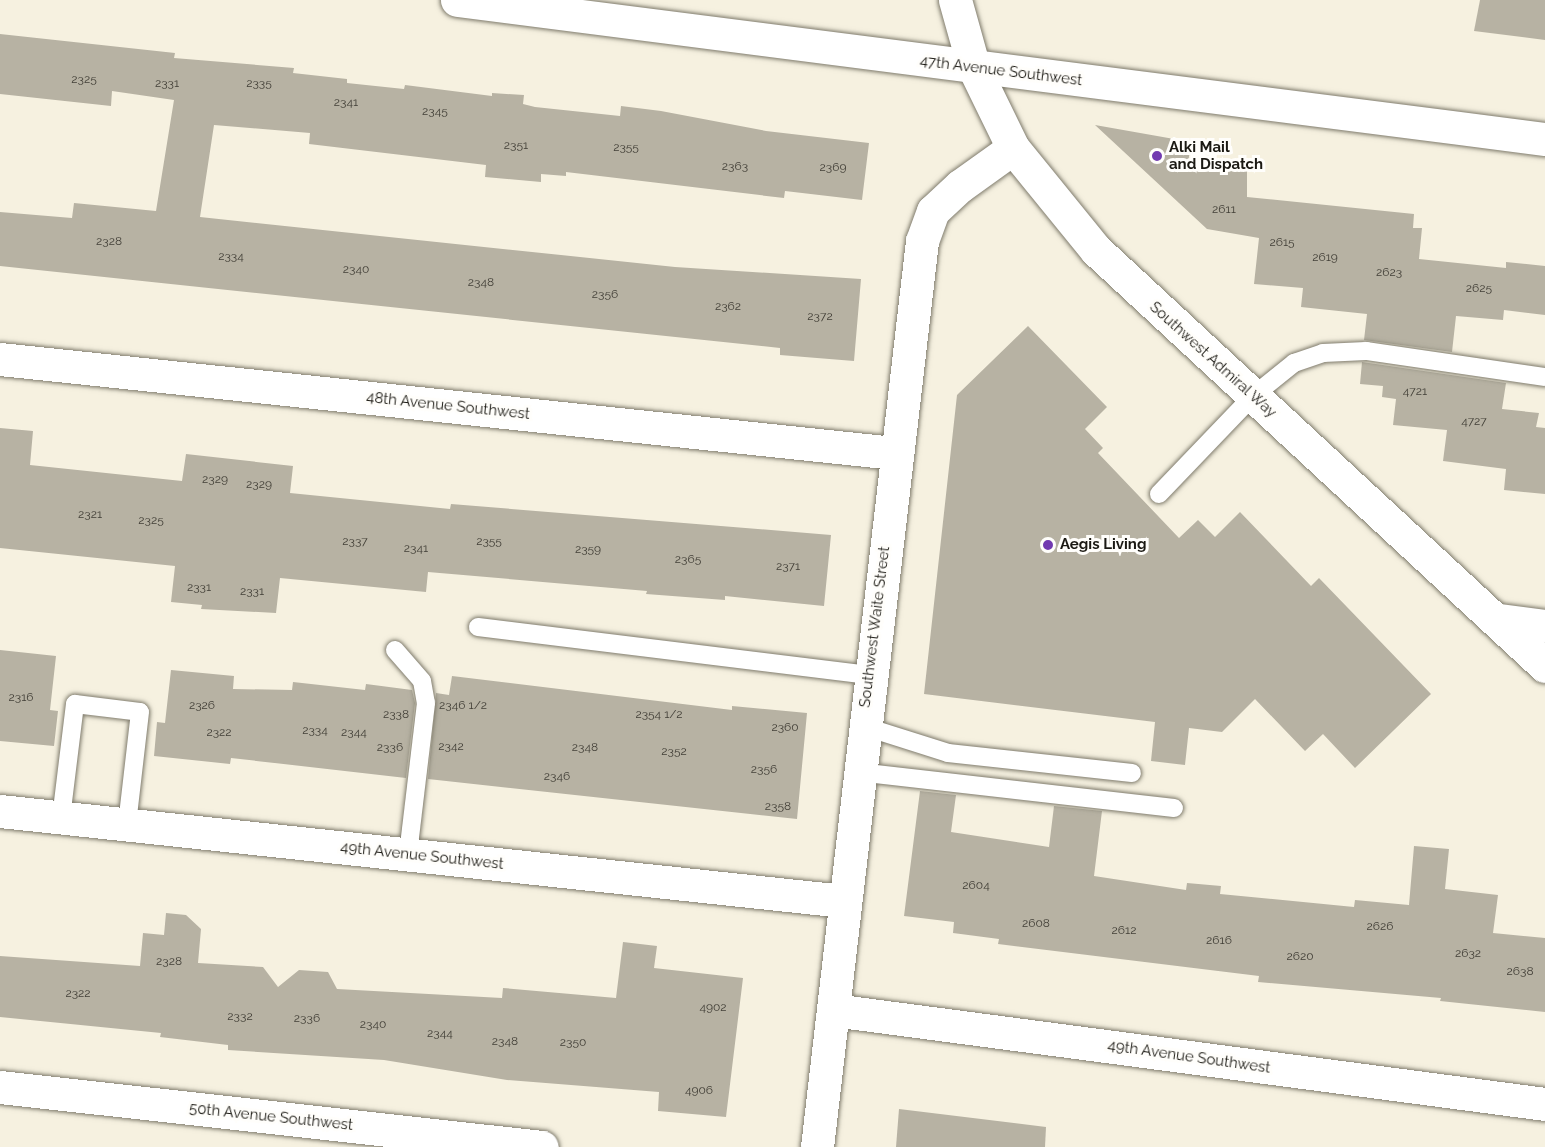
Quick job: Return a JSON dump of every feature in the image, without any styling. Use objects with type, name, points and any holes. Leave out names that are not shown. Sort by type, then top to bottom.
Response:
[{"type":"street","name":"47th Avenue Southwest","points":[[457,0],[974,68],[1545,139]]},
{"type":"street","name":"Southwest Admiral Way","points":[[955,0],[974,68],[1013,148],[1108,264],[1499,620],[1545,666]]},
{"type":"street","name":"Southwest Waite Street","points":[[817,1147],[863,726],[922,241],[933,212],[960,186],[1013,148]]},
{"type":"street","name":"48th Avenue Southwest","points":[[0,359],[895,453]]},
{"type":"street","points":[[1499,620],[1545,626]]},
{"type":"street","name":"49th Avenue Southwest","points":[[0,811],[844,901]]},
{"type":"street","name":"49th Avenue Southwest","points":[[833,1010],[1545,1104]]},
{"type":"street","name":"50th Avenue Southwest","points":[[0,1087],[352,1136],[542,1147]]},
{"type":"lane","points":[[1159,494],[1253,396],[1294,363],[1323,353],[1366,351],[1545,377]]},
{"type":"lane","points":[[478,627],[869,675]]},
{"type":"lane","points":[[395,650],[422,681],[426,703],[408,855]]},
{"type":"lane","points":[[61,818],[75,704],[140,712],[127,825]]},
{"type":"lane","points":[[863,726],[948,753],[1132,773]]},
{"type":"lane","points":[[858,772],[1174,808]]},
{"type":"building","points":[[1480,0],[1545,0],[1545,40],[1474,31]]},
{"type":"building","points":[[0,34],[175,53],[174,58],[294,68],[293,73],[347,79],[347,83],[404,89],[405,85],[492,96],[492,93],[524,95],[523,104],[535,107],[620,116],[621,106],[661,111],[766,131],[869,143],[862,200],[785,191],[784,198],[566,172],[566,176],[541,174],[541,182],[485,177],[486,165],[309,144],[310,133],[214,125],[200,217],[675,267],[861,279],[854,361],[780,355],[780,348],[0,266],[0,212],[72,218],[74,203],[156,211],[174,100],[112,91],[111,106],[0,94]]},
{"type":"building","points":[[1095,125],[1191,142],[1188,164],[1247,170],[1247,197],[1414,214],[1413,228],[1422,228],[1419,259],[1506,268],[1506,262],[1545,266],[1545,315],[1504,310],[1503,320],[1456,316],[1452,352],[1364,340],[1367,314],[1301,307],[1303,288],[1254,284],[1259,238],[1207,229]]},
{"type":"building","name":"Aegis Living","points":[[1028,326],[1107,407],[1085,429],[1103,448],[1098,453],[1179,538],[1198,520],[1215,537],[1240,512],[1311,586],[1319,578],[1431,694],[1355,768],[1323,734],[1305,751],[1255,699],[1222,732],[1189,728],[1185,765],[1151,761],[1155,722],[924,694],[957,395]]},
{"type":"building","points":[[1362,362],[1506,383],[1502,409],[1539,413],[1536,427],[1545,428],[1545,494],[1504,490],[1506,469],[1443,461],[1447,430],[1393,425],[1396,399],[1382,397],[1383,386],[1360,384]]},
{"type":"building","points":[[0,428],[33,431],[30,465],[182,481],[186,454],[293,466],[290,493],[450,509],[451,504],[831,535],[824,606],[725,596],[725,600],[646,594],[647,591],[428,572],[426,592],[280,578],[276,613],[201,609],[202,605],[171,602],[175,566],[0,548]]},
{"type":"building","points":[[0,650],[56,656],[50,710],[58,711],[54,746],[0,741]]},
{"type":"building","points":[[171,670],[234,676],[233,689],[292,690],[293,682],[365,690],[366,684],[412,690],[415,703],[406,778],[231,758],[230,764],[154,756],[157,722],[165,723]]},
{"type":"building","points":[[452,676],[732,710],[732,706],[807,713],[797,819],[428,779],[436,693],[449,695]]},
{"type":"building","points":[[920,791],[956,795],[951,832],[1049,847],[1054,806],[1102,811],[1094,876],[1186,890],[1187,883],[1221,886],[1220,894],[1354,907],[1355,900],[1409,905],[1414,846],[1449,849],[1445,889],[1498,895],[1493,933],[1545,938],[1545,1012],[1440,1001],[1441,998],[1258,982],[1259,976],[998,944],[999,939],[953,933],[954,922],[904,916]]},
{"type":"building","points":[[166,913],[186,915],[201,929],[198,963],[263,967],[278,987],[299,970],[328,972],[337,989],[502,998],[503,988],[616,998],[623,942],[657,946],[654,968],[743,978],[726,1117],[658,1111],[659,1092],[507,1080],[384,1060],[228,1050],[228,1045],[160,1037],[161,1033],[0,1017],[0,956],[140,966],[143,933],[164,935]]},
{"type":"building","points":[[899,1109],[1046,1127],[1045,1147],[896,1147]]},
{"type":"place","name":"Alki Mail and Dispatch","points":[[1157,156]]},
{"type":"place","name":"Aegis Living","points":[[1048,545]]}]
